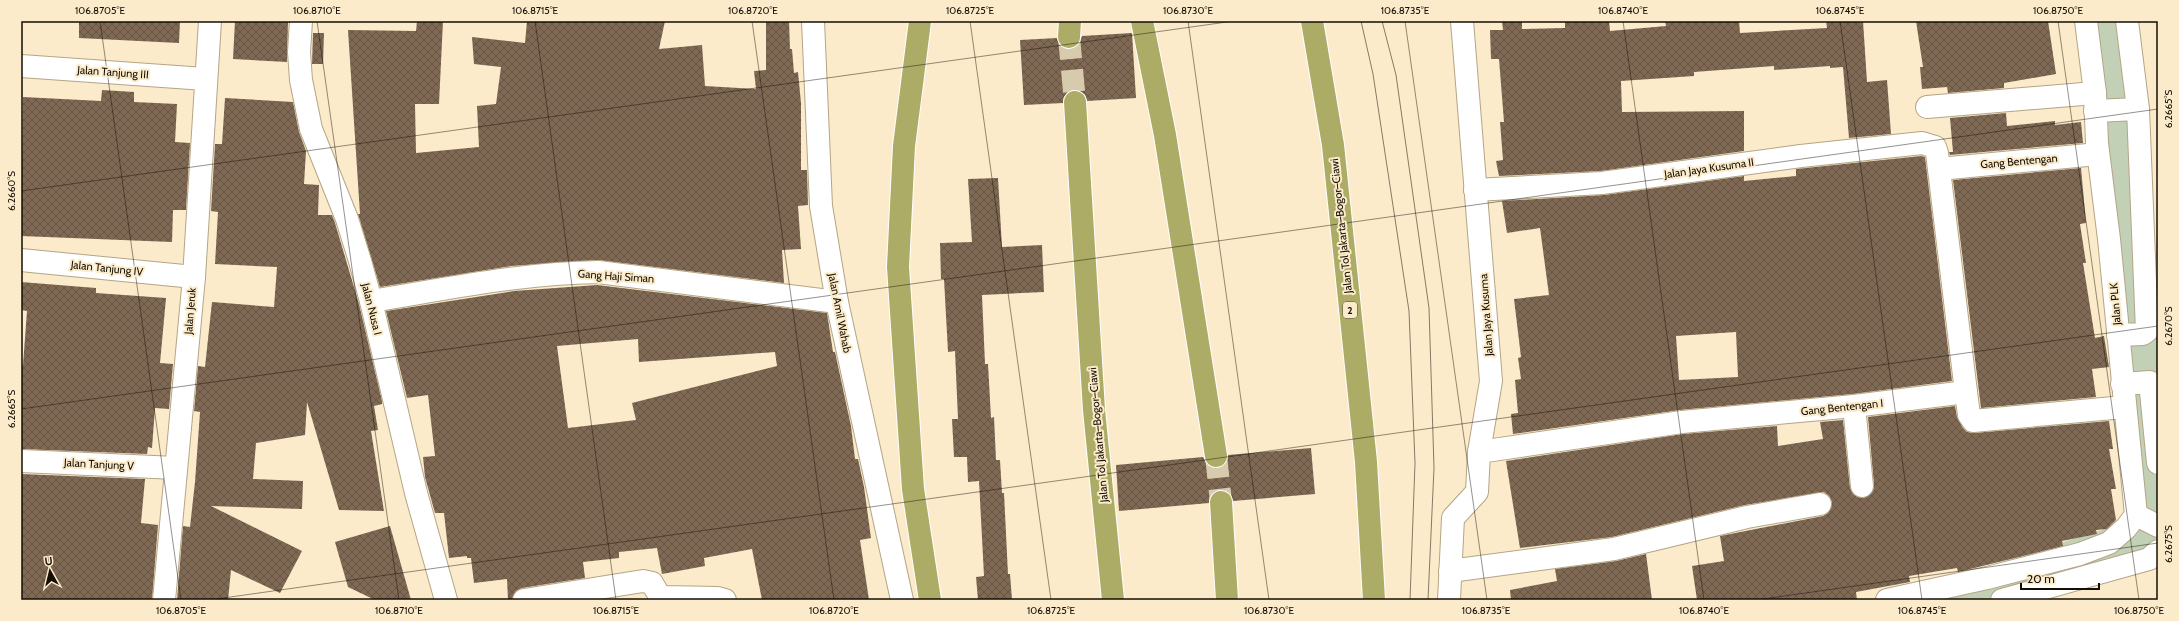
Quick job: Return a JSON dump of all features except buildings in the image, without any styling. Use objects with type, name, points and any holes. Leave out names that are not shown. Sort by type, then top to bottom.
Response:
[{"type":"highway","points":[[920,21],[904,146],[898,267],[913,489],[930,600]]},
{"type":"highway","points":[[1142,21],[1165,135],[1216,456]]},
{"type":"highway","name":"Jalan Tol Jakarta–Bogor–Ciawi","points":[[1312,21],[1333,145],[1366,462],[1374,600]]},
{"type":"highway","name":"Jalan Tol Jakarta–Bogor–Ciawi","points":[[1075,102],[1094,410],[1113,600]]},
{"type":"highway","points":[[1221,502],[1227,600]]},
{"type":"street","name":"Jalan Jeruk","points":[[164,600],[194,277],[205,79],[210,21]]},
{"type":"street","name":"Jalan Nusa I","points":[[301,21],[299,52],[301,80],[311,129],[347,219],[371,301],[404,442],[446,600]]},
{"type":"street","name":"Jalan Amil Wahab","points":[[813,21],[821,206],[837,302],[869,455],[902,600]]},
{"type":"street","name":"Jalan Jaya Kusuma","points":[[1449,600],[1453,518],[1477,492],[1479,452],[1491,381],[1462,21]]},
{"type":"street","name":"Jalan PLK","points":[[2086,21],[2097,105],[2098,154],[2134,237]]},
{"type":"street","name":"Jalan PLK","points":[[2083,566],[2126,528],[2148,521],[2124,407],[2136,384],[2132,334],[2135,109],[2128,21]]},
{"type":"street","name":"Jalan Tanjung III","points":[[21,66],[205,79]]},
{"type":"street","points":[[1927,107],[2097,105],[2135,109]]},
{"type":"street","name":"Jalan Jaya Kusuma II","points":[[1476,190],[1602,183],[1785,158],[1922,143],[1935,147],[1938,161]]},
{"type":"street","name":"Gang Bentengan","points":[[1938,161],[2098,154]]},
{"type":"street","points":[[1938,161],[1969,415],[1973,421],[2124,407]]},
{"type":"street","points":[[2132,334],[2134,237]]},
{"type":"street","name":"Jalan Tanjung IV","points":[[21,260],[194,277]]},
{"type":"street","name":"Gang Haji Siman","points":[[371,301],[568,272],[598,272],[837,302]]},
{"type":"street","points":[[2136,384],[2158,463]]},
{"type":"street","name":"Gang Bentengan I","points":[[1479,452],[1682,422],[1854,406],[1966,392]]},
{"type":"street","points":[[1854,406],[1862,486]]},
{"type":"street","name":"Jalan Tanjung V","points":[[21,460],[176,468]]},
{"type":"street","points":[[1450,571],[1614,549],[1747,517],[1820,504]]},
{"type":"street","points":[[1892,600],[1994,577],[2149,559],[2158,551]]},
{"type":"street","points":[[2003,600],[2051,593],[2083,566]]},
{"type":"street","points":[[524,600],[643,581],[652,583],[659,594],[664,597],[718,598],[725,600]]},
{"type":"waterway","points":[[1958,600],[2152,539],[2113,21]]},
{"type":"tunnel","points":[[1069,37],[1075,102]]},
{"type":"tunnel","points":[[1216,456],[1221,502]]},
{"type":"tram line","points":[[1361,21],[1373,74],[1409,311],[1415,463],[1410,600]]},
{"type":"tram line","points":[[1382,21],[1396,75],[1429,308],[1434,468],[1428,600]]}]
